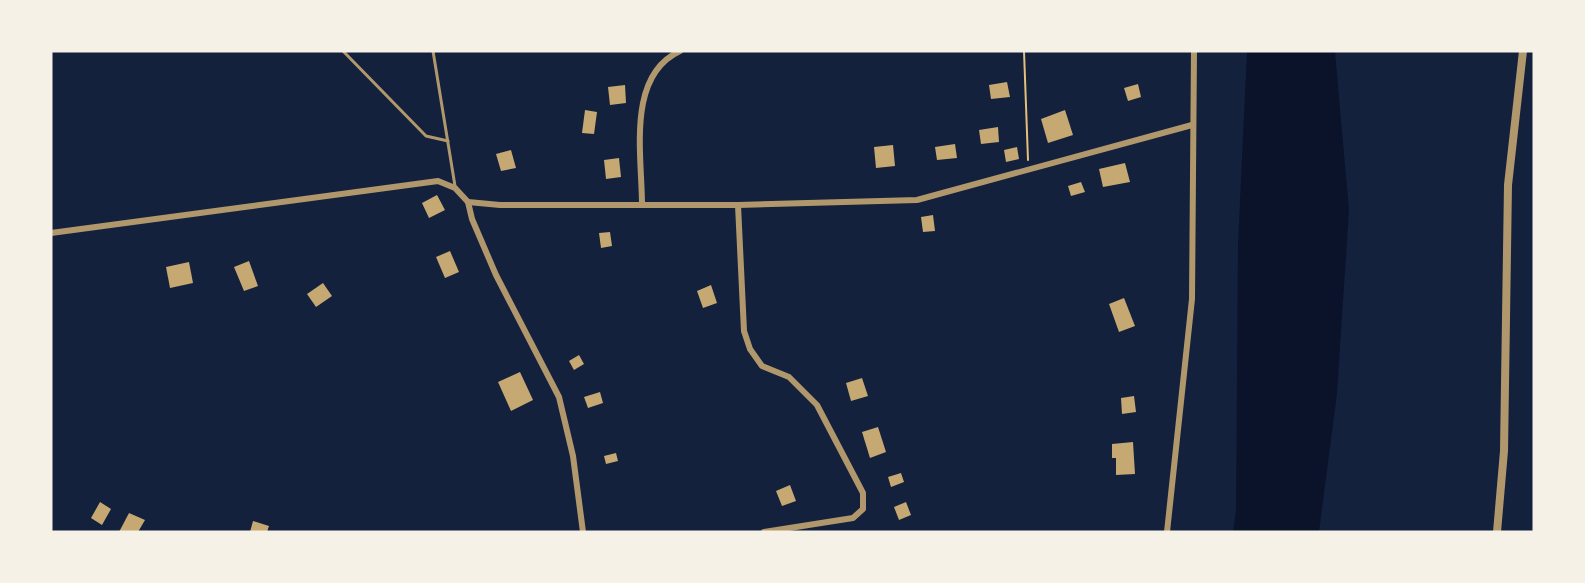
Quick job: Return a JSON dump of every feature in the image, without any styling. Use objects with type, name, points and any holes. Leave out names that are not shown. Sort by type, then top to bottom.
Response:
[{"type":"street","points":[[642,205],[642,103],[650,77],[666,58],[680,51]]},
{"type":"street","points":[[1167,532],[1192,299],[1194,51]]},
{"type":"street","points":[[1497,532],[1504,451],[1508,185],[1523,51]]},
{"type":"street","points":[[468,202],[500,205],[738,205],[917,200],[1028,172],[1192,125]]},
{"type":"street","points":[[51,233],[438,182],[455,188],[468,202],[472,219],[496,275],[559,397],[573,456],[583,532]]},
{"type":"street","points":[[738,205],[744,331],[750,349],[762,366],[789,377],[817,405],[863,493],[863,509],[853,518],[764,532]]},
{"type":"lane","points":[[343,51],[426,136],[448,141]]},
{"type":"lane","points":[[432,51],[455,188]]},
{"type":"path","points":[[1024,51],[1028,172]]},
{"type":"water","points":[[1247,51],[1335,51],[1349,210],[1337,394],[1319,532],[1233,532],[1236,510],[1238,243]]},
{"type":"building","points":[[1007,82],[1010,97],[991,99],[989,85]]},
{"type":"building","points":[[1138,84],[1141,97],[1128,101],[1124,88]]},
{"type":"building","points":[[625,85],[626,103],[610,105],[608,87]]},
{"type":"building","points":[[585,110],[597,112],[594,134],[582,133]]},
{"type":"building","points":[[1065,110],[1073,135],[1048,143],[1041,119]]},
{"type":"building","points":[[998,127],[999,142],[981,144],[979,130]]},
{"type":"building","points":[[955,144],[957,158],[937,160],[935,147]]},
{"type":"building","points":[[893,145],[895,166],[876,168],[874,147]]},
{"type":"building","points":[[1017,147],[1019,159],[1006,162],[1004,150]]},
{"type":"building","points":[[511,150],[516,168],[501,171],[496,154]]},
{"type":"building","points":[[619,158],[621,177],[606,179],[604,160]]},
{"type":"building","points":[[1125,163],[1130,182],[1103,187],[1099,169]]},
{"type":"building","points":[[1081,182],[1085,192],[1071,196],[1068,186]]},
{"type":"building","points":[[437,195],[445,210],[429,218],[422,203]]},
{"type":"building","points":[[933,215],[935,231],[923,232],[921,217]]},
{"type":"building","points":[[610,232],[612,246],[601,248],[599,233]]},
{"type":"building","points":[[450,251],[459,272],[445,278],[436,257]]},
{"type":"building","points":[[249,261],[258,286],[244,291],[234,267]]},
{"type":"building","points":[[189,262],[193,283],[170,288],[166,267]]},
{"type":"building","points":[[323,283],[332,296],[316,307],[307,294]]},
{"type":"building","points":[[711,285],[717,303],[703,308],[697,291]]},
{"type":"building","points":[[1124,298],[1135,326],[1119,332],[1109,304]]},
{"type":"building","points":[[579,355],[584,364],[574,370],[569,361]]},
{"type":"building","points":[[520,372],[533,400],[511,411],[498,382]]},
{"type":"building","points":[[862,378],[868,396],[851,401],[846,383]]},
{"type":"building","points":[[600,392],[603,403],[588,408],[584,397]]},
{"type":"building","points":[[1134,396],[1136,412],[1122,414],[1121,398]]},
{"type":"building","points":[[878,427],[886,452],[870,458],[862,432]]},
{"type":"building","points":[[1133,442],[1135,474],[1116,475],[1116,458],[1112,458],[1112,444]]},
{"type":"building","points":[[616,453],[618,461],[606,464],[604,456]]},
{"type":"building","points":[[901,473],[904,482],[891,487],[888,477]]},
{"type":"building","points":[[790,485],[796,501],[782,506],[776,491]]},
{"type":"building","points":[[100,502],[111,509],[102,525],[91,518]]},
{"type":"building","points":[[906,502],[911,515],[899,520],[894,507]]},
{"type":"building","points":[[129,513],[145,520],[138,532],[119,532]]},
{"type":"building","points":[[253,521],[269,526],[267,532],[250,532]]}]
